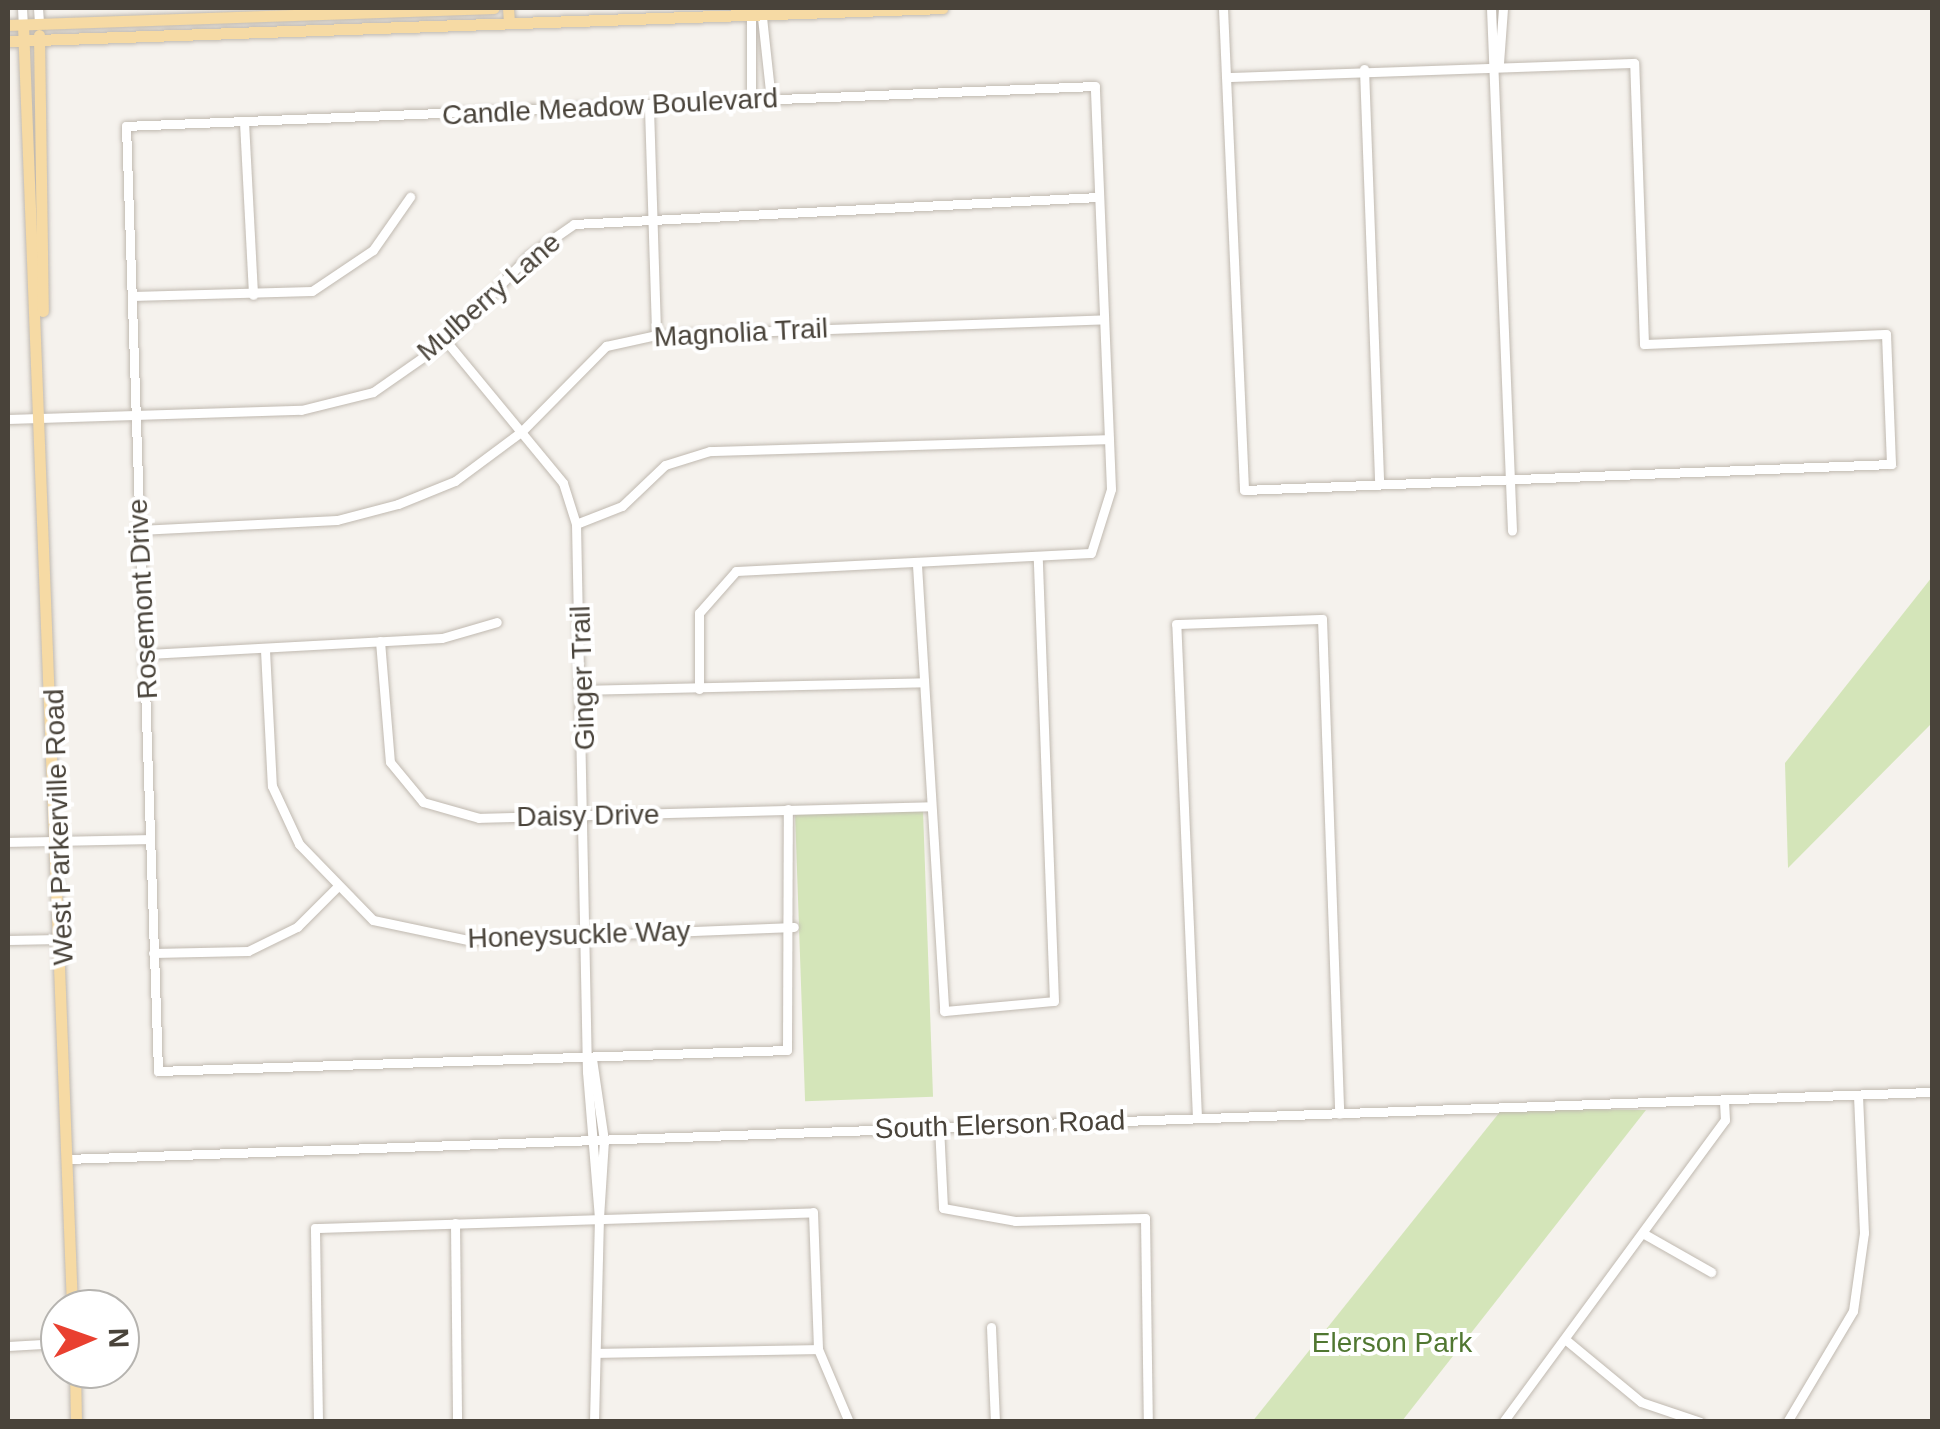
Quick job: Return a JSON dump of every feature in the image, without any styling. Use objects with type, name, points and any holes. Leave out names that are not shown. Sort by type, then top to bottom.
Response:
[{"type":"main road","points":[[8,25],[282,11],[494,8]]},
{"type":"main road","points":[[508,8],[508,23]]},
{"type":"main road","points":[[8,40],[750,11],[942,8]]},
{"type":"main road","name":"West Parkerville Road","points":[[39,24],[41,346]]},
{"type":"main road","name":"West Parkerville Road","points":[[23,25],[44,417],[71,1289]]},
{"type":"main road","points":[[75,1389],[76,1422]]},
{"type":"street","name":"West Parkerville Road","points":[[22,8],[23,25]]},
{"type":"street","name":"West Parkerville Road","points":[[38,8],[39,24]]},
{"type":"street","points":[[1223,8],[1244,490],[1892,464],[1886,334],[1644,344],[1634,63],[1499,63],[1228,77]]},
{"type":"street","points":[[1491,8],[1499,63]]},
{"type":"street","points":[[1503,8],[1499,63],[1512,531]]},
{"type":"street","points":[[282,11],[283,31]]},
{"type":"street","points":[[300,11],[301,30]]},
{"type":"street","points":[[750,11],[751,101]]},
{"type":"street","points":[[764,11],[770,100]]},
{"type":"street","points":[[1364,69],[1379,483]]},
{"type":"street","name":"Candle Meadow Boulevard","points":[[126,126],[649,108],[1095,86],[1098,197]]},
{"type":"street","points":[[649,108],[656,335]]},
{"type":"street","points":[[244,122],[253,295]]},
{"type":"street","name":"Rosemont Drive","points":[[126,126],[139,530],[148,654],[158,1071],[592,1058]]},
{"type":"street","points":[[132,296],[312,291],[374,250],[410,197]]},
{"type":"street","points":[[699,689],[699,612],[736,571],[917,565],[1091,553],[1111,489],[1098,197]]},
{"type":"street","name":"Mulberry Lane","points":[[8,419],[300,410],[372,392],[446,341],[528,256],[574,224],[1098,197]]},
{"type":"street","name":"Magnolia Trail","points":[[139,530],[368,512],[454,480],[522,431],[606,346],[656,335],[1103,319]]},
{"type":"street","name":"Ginger Trail","points":[[446,341],[563,483],[576,524],[588,817],[592,1058],[589,1140],[598,1217]]},
{"type":"street","points":[[576,524],[622,506],[665,465],[710,451],[1109,439]]},
{"type":"street","points":[[917,565],[927,806],[944,1011],[1054,1001],[1038,558]]},
{"type":"street","points":[[1196,1118],[1176,624],[1322,619],[1340,1114]]},
{"type":"street","points":[[148,654],[442,638],[498,622]]},
{"type":"street","name":"Daisy Drive","points":[[380,642],[390,762],[423,802],[479,818],[927,806]]},
{"type":"street","name":"Honeysuckle Way","points":[[265,650],[272,786],[298,844],[336,888],[373,920],[434,937],[794,928]]},
{"type":"street","points":[[582,690],[922,682]]},
{"type":"street","points":[[592,1058],[794,1045],[788,809]]},
{"type":"street","points":[[8,842],[150,839]]},
{"type":"street","points":[[153,953],[248,951],[297,927],[336,888]]},
{"type":"street","points":[[8,940],[62,939]]},
{"type":"street","name":"Ginger Trail","points":[[592,1058],[604,1140],[598,1217],[594,1422]]},
{"type":"street","name":"South Elerson Road","points":[[67,1159],[1932,1092]]},
{"type":"street","points":[[1787,1422],[1853,1311],[1864,1233],[1858,1095]]},
{"type":"street","points":[[1503,1422],[1646,1234],[1725,1120],[1724,1099]]},
{"type":"street","points":[[939,1126],[943,1208],[1015,1221],[1145,1218],[1148,1422]]},
{"type":"street","points":[[318,1422],[315,1228],[812,1212],[818,1349],[849,1422]]},
{"type":"street","points":[[455,1223],[456,1422]]},
{"type":"street","points":[[1646,1234],[1711,1272]]},
{"type":"street","points":[[991,1327],[995,1422]]},
{"type":"street","points":[[1566,1340],[1641,1402],[1700,1422]]},
{"type":"street","points":[[8,1346],[40,1345]]},
{"type":"street","points":[[596,1353],[818,1349]]},
{"type":"green space","points":[[1932,577],[1932,723],[1788,868],[1785,763]]},
{"type":"green space","points":[[923,810],[933,1097],[805,1101],[795,814]]},
{"type":"green space","name":"Elerson Park","points":[[1503,1108],[1646,1110],[1402,1421],[1252,1422]]}]
